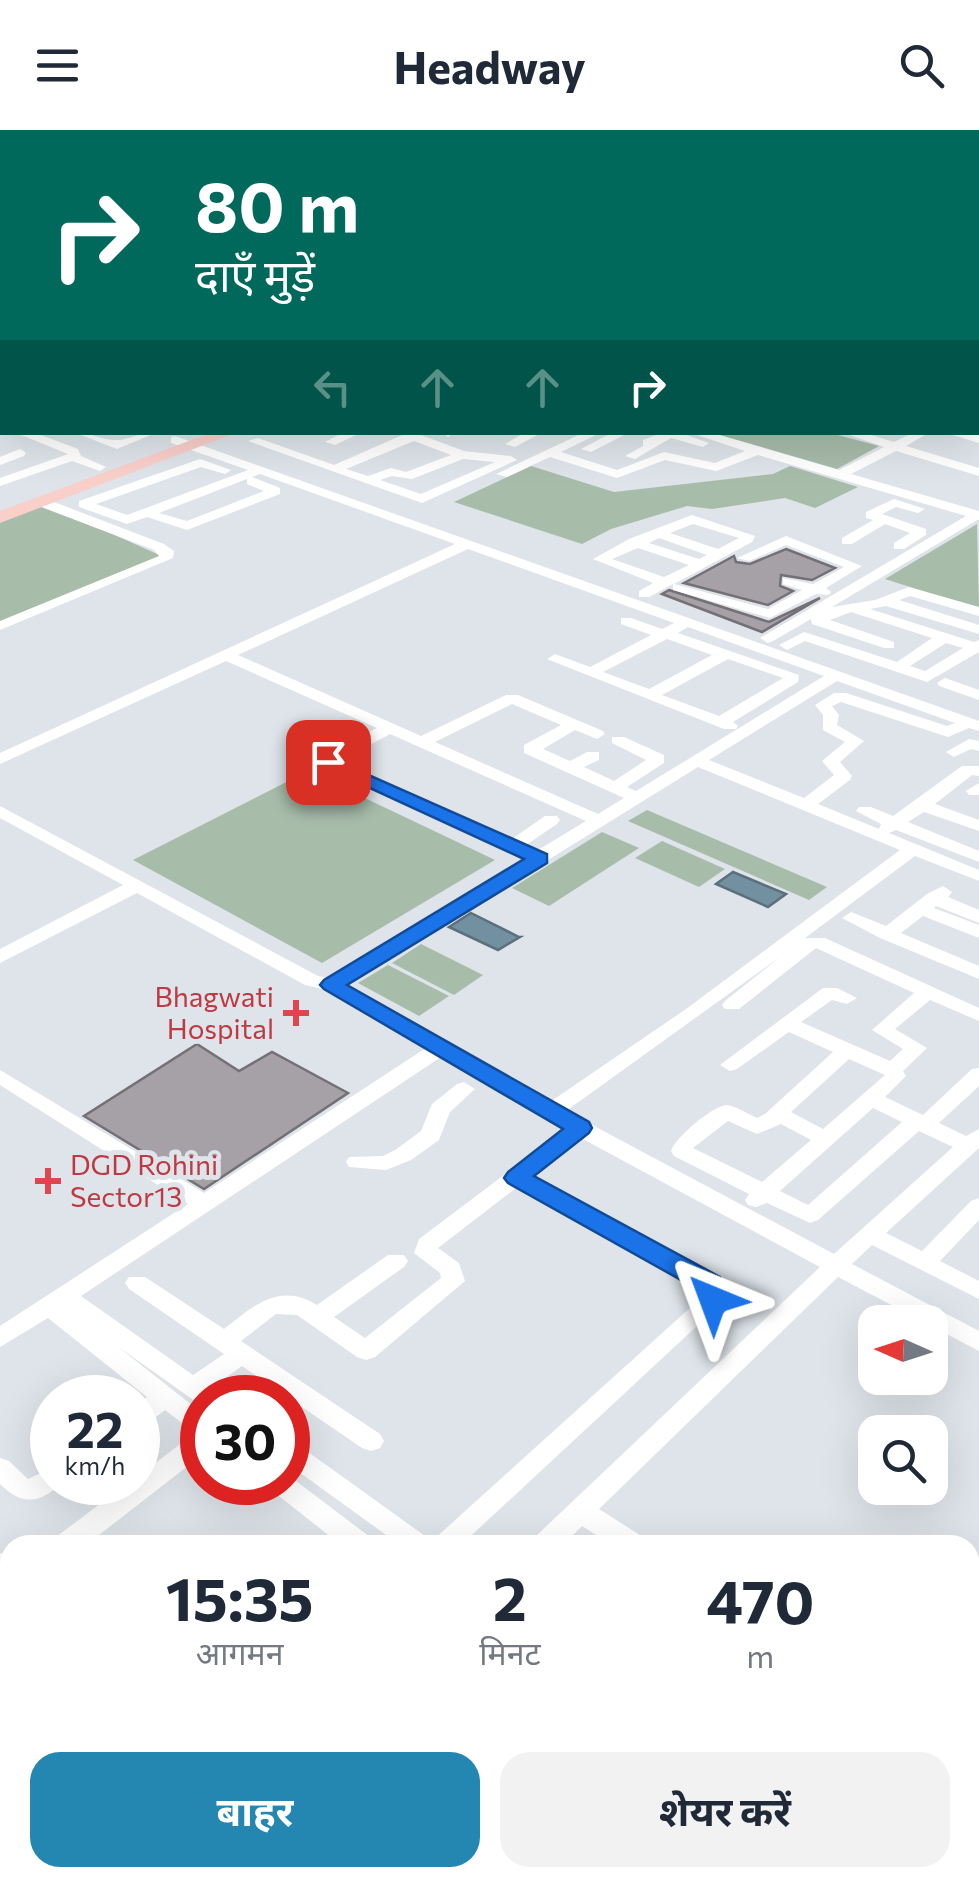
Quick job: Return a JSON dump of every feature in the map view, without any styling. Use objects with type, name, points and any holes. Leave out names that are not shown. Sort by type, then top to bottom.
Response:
[{"type":"main road","points":[[0,504],[191,439]]},
{"type":"main road","points":[[0,517],[191,439]]},
{"type":"street","points":[[5,477],[76,454],[28,435]]},
{"type":"street","points":[[87,435],[112,444],[136,438],[228,435]]},
{"type":"street","points":[[129,435],[136,438]]},
{"type":"street","points":[[266,435],[254,440],[414,513],[644,594],[683,614],[836,675],[976,720]]},
{"type":"street","points":[[331,442],[348,435]]},
{"type":"street","points":[[191,439],[332,476],[353,474],[422,498],[511,460],[462,455],[414,435],[332,476]]},
{"type":"street","points":[[511,444],[530,435]]},
{"type":"street","points":[[414,513],[589,435]]},
{"type":"street","points":[[566,458],[617,435]]},
{"type":"street","points":[[550,453],[638,471],[673,452],[647,443],[667,435]]},
{"type":"street","points":[[674,435],[840,475],[911,501],[978,515]]},
{"type":"street","points":[[702,435],[750,453]]},
{"type":"street","points":[[857,435],[979,472]]},
{"type":"street","points":[[840,475],[918,435]]},
{"type":"street","points":[[191,439],[260,470],[467,544],[779,642],[976,720]]},
{"type":"street","points":[[609,467],[653,446]]},
{"type":"street","points":[[0,461],[20,453]]},
{"type":"street","points":[[666,456],[718,466],[750,453]]},
{"type":"street","points":[[369,480],[391,472],[407,476],[462,455]]},
{"type":"street","points":[[72,457],[100,467]]},
{"type":"street","points":[[147,513],[188,526],[275,491],[242,477],[200,463],[84,504],[122,520],[147,513],[242,477],[260,470]]},
{"type":"street","points":[[682,471],[697,464]]},
{"type":"street","points":[[884,555],[922,533],[872,515],[894,503],[911,501],[934,514]]},
{"type":"street","points":[[0,626],[166,558],[167,551],[159,546],[42,502]]},
{"type":"street","points":[[779,642],[978,515]]},
{"type":"street","points":[[847,541],[885,517]]},
{"type":"street","points":[[644,594],[672,585],[748,536],[692,518],[600,560],[672,585],[702,595],[770,614],[854,568],[854,564],[782,540],[744,558]]},
{"type":"street","points":[[656,532],[719,554]]},
{"type":"street","points":[[634,542],[701,564]]},
{"type":"street","points":[[0,758],[467,544]]},
{"type":"street","points":[[788,580],[914,628],[977,646]]},
{"type":"street","points":[[804,636],[803,630],[844,603],[886,601],[912,591],[979,612]]},
{"type":"street","points":[[590,673],[664,633],[702,595]]},
{"type":"street","points":[[886,601],[979,630]]},
{"type":"street","points":[[626,621],[723,654],[735,654],[792,678],[720,722]]},
{"type":"street","points":[[816,622],[888,645]]},
{"type":"street","points":[[869,658],[914,628]]},
{"type":"street","points":[[779,642],[804,636],[929,677],[977,646]]},
{"type":"street","points":[[898,667],[944,638]]},
{"type":"street","points":[[650,696],[723,654]]},
{"type":"street","points":[[225,655],[600,821]]},
{"type":"street","points":[[554,659],[745,731]]},
{"type":"street","points":[[332,985],[836,675]]},
{"type":"street","points":[[945,683],[979,694]]},
{"type":"street","points":[[823,707],[841,695],[948,732],[976,720]]},
{"type":"street","points":[[422,742],[512,698],[597,734]]},
{"type":"street","points":[[813,800],[845,775],[830,761],[856,741],[830,728],[831,716],[823,707],[810,704],[728,758],[877,834],[979,876]]},
{"type":"street","points":[[574,724],[530,749],[638,798]]},
{"type":"street","points":[[390,728],[327,760],[363,778],[425,798],[480,831],[540,858]]},
{"type":"street","points":[[614,788],[658,759],[618,740]]},
{"type":"street","points":[[954,752],[966,744],[979,746]]},
{"type":"street","points":[[570,768],[594,756]]},
{"type":"street","points":[[697,761],[813,800]]},
{"type":"street","points":[[363,778],[382,768]]},
{"type":"street","points":[[877,834],[968,770],[979,771]]},
{"type":"street","points":[[922,805],[979,826]]},
{"type":"street","points":[[0,811],[312,981],[332,985],[580,1128],[979,1342]]},
{"type":"street","points":[[866,811],[979,857]]},
{"type":"street","points":[[480,831],[501,819]]},
{"type":"street","points":[[513,846],[551,820]]},
{"type":"street","points":[[551,1111],[692,1013],[913,849]]},
{"type":"street","points":[[0,957],[138,885]]},
{"type":"street","points":[[933,900],[979,917]]},
{"type":"street","points":[[933,900],[979,932]]},
{"type":"street","points":[[887,934],[933,900]]},
{"type":"street","points":[[850,918],[979,974]]},
{"type":"street","points":[[732,1005],[814,942],[979,1015]]},
{"type":"street","points":[[953,962],[979,942]]},
{"type":"street","points":[[730,1065],[830,992],[847,998]]},
{"type":"street","points":[[892,1070],[917,1048],[882,1030],[927,992]]},
{"type":"street","points":[[739,1213],[896,1076],[892,1070],[788,1024]]},
{"type":"street","points":[[0,1338],[440,1048]]},
{"type":"street","points":[[847,1050],[758,1126],[723,1113],[682,1148],[804,1215],[815,1212],[979,1074]]},
{"type":"street","points":[[0,1076],[203,1203]]},
{"type":"street","points":[[358,1162],[386,1163],[403,1155],[432,1135],[440,1109],[464,1089]]},
{"type":"street","points":[[556,1535],[834,1267],[873,1236],[974,1141],[872,1098]]},
{"type":"street","points":[[776,1114],[826,1139]]},
{"type":"street","points":[[213,1375],[271,1304],[302,1307],[366,1351],[453,1280],[451,1269],[426,1252],[427,1245],[580,1128]]},
{"type":"street","points":[[454,1535],[713,1300],[710,1284],[516,1178]]},
{"type":"street","points":[[924,1263],[979,1206]]},
{"type":"street","points":[[873,1236],[979,1291]]},
{"type":"street","points":[[317,1317],[396,1262]]},
{"type":"street","points":[[137,1283],[371,1441]]},
{"type":"street","points":[[57,1301],[180,1380]]},
{"type":"street","points":[[57,1301],[180,1409]]},
{"type":"street","points":[[160,1402],[165,1398]]},
{"type":"street","points":[[88,1535],[180,1459]]},
{"type":"street","points":[[310,1466],[406,1535]]},
{"type":"street","points":[[0,1468],[23,1490],[30,1489]]},
{"type":"street","points":[[309,1505],[347,1535]]},
{"type":"street","points":[[581,1511],[618,1535]]},
{"type":"green space","points":[[720,435],[838,435],[879,446],[837,469]]},
{"type":"green space","points":[[531,466],[614,492],[773,474],[790,466],[858,487],[815,508],[785,498],[712,509],[687,506],[611,529],[582,544],[454,502]]},
{"type":"green space","points":[[41,502],[166,558],[0,626],[0,517]]},
{"type":"green space","points":[[977,524],[979,609],[885,579]]},
{"type":"green space","points":[[308,771],[495,860],[322,963],[133,860]]},
{"type":"green space","points":[[647,810],[827,887],[809,900],[628,821]]},
{"type":"green space","points":[[602,832],[639,848],[549,906],[512,888]]},
{"type":"green space","points":[[662,841],[725,869],[699,887],[635,858]]},
{"type":"green space","points":[[421,944],[483,975],[454,995],[392,963]]},
{"type":"green space","points":[[388,965],[449,996],[419,1016],[358,983]]},
{"type":"water","points":[[733,872],[786,894],[768,907],[716,884]]},
{"type":"water","points":[[471,913],[520,937],[498,950],[449,927]]},
{"type":"building","points":[[786,549],[835,568],[812,580],[781,575],[780,586],[793,591],[768,605],[684,583],[734,556],[736,562],[750,564]]},
{"type":"building","points":[[669,590],[769,622],[820,598],[762,632],[662,594]]},
{"type":"building","points":[[197,1044],[239,1071],[272,1052],[348,1093],[204,1189],[84,1116]]},
{"type":"place","name":"Bhagwati Hospital","points":[[296,1013]]},
{"type":"place","name":"DGD Rohini Sector13","points":[[48,1181]]},
{"type":"route","points":[[328,762],[540,858],[332,985],[580,1128],[516,1178],[710,1284],[713,1300]]}]
